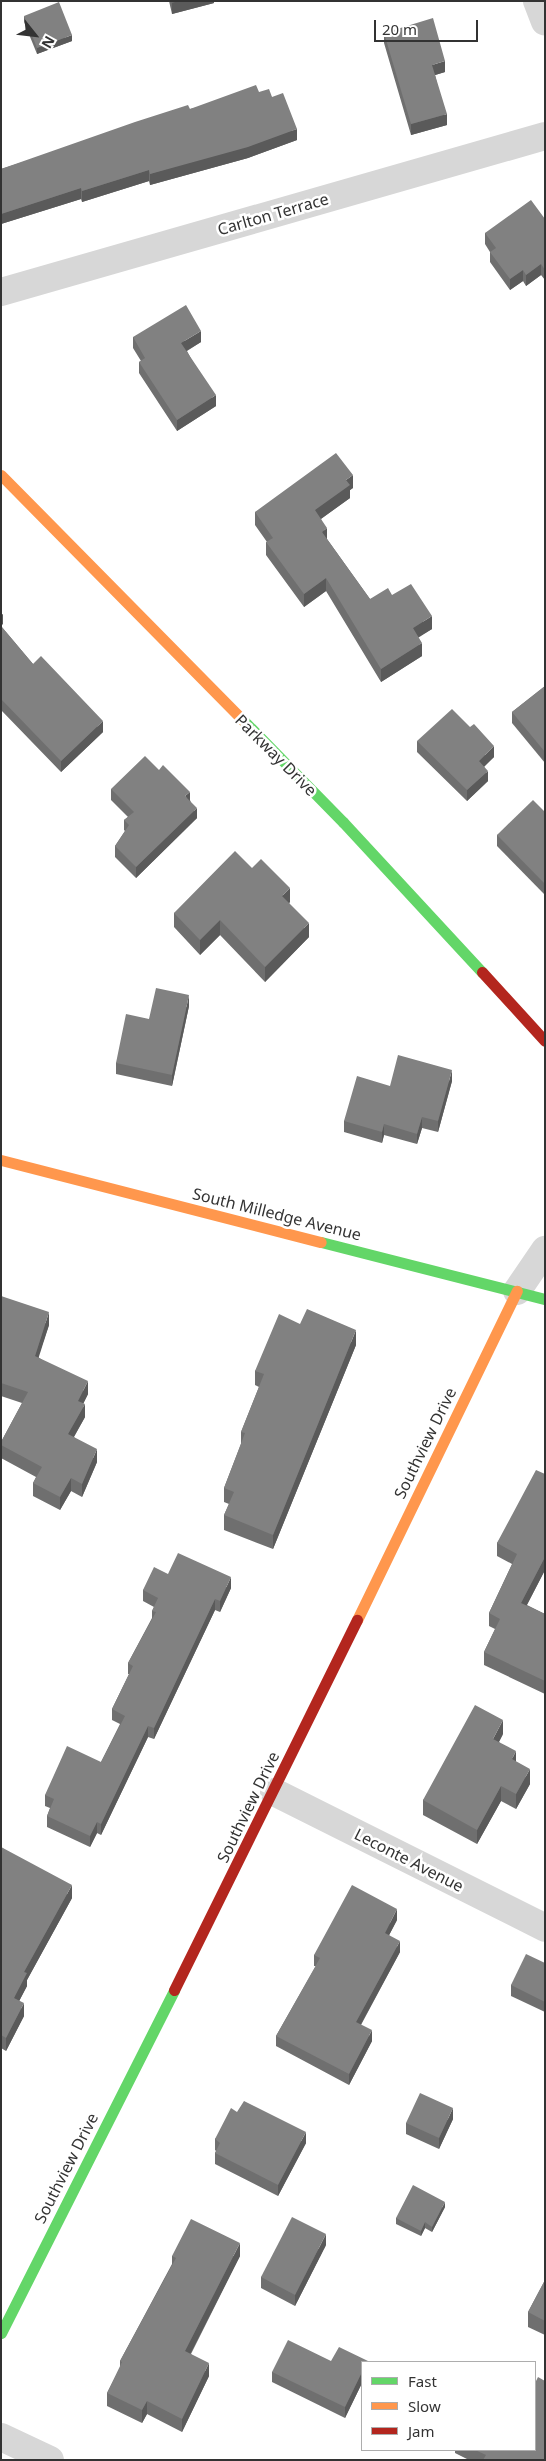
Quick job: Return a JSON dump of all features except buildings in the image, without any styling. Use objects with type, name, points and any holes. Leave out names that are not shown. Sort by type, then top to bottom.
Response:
[{"type":"street","points":[[537,1],[545,22]]},
{"type":"street","name":"Carlton Terrace","points":[[1,292],[545,136]]},
{"type":"street","name":"Parkway Drive","points":[[1,475],[343,822],[545,1042]]},
{"type":"street","name":"South Milledge Avenue","points":[[1,1160],[545,1299]]},
{"type":"street","points":[[517,1291],[545,1250]]},
{"type":"street","name":"Southview Drive","points":[[1,2333],[274,1792],[517,1291]]},
{"type":"street","name":"Leconte Avenue","points":[[274,1792],[545,1928]]},
{"type":"street","points":[[1,2437],[50,2460]]},
{"type":"traffic: fast","points":[[243,720],[343,822],[482,972]]},
{"type":"traffic: fast","points":[[321,1242],[545,1299]]},
{"type":"traffic: fast","points":[[1,2333],[174,1990]]},
{"type":"traffic: slow","points":[[1,475],[243,720]]},
{"type":"traffic: slow","points":[[1,1160],[321,1242]]},
{"type":"traffic: slow","points":[[357,1620],[517,1291]]},
{"type":"traffic: jam","points":[[482,972],[545,1041]]},
{"type":"traffic: jam","points":[[174,1990],[357,1620]]}]
